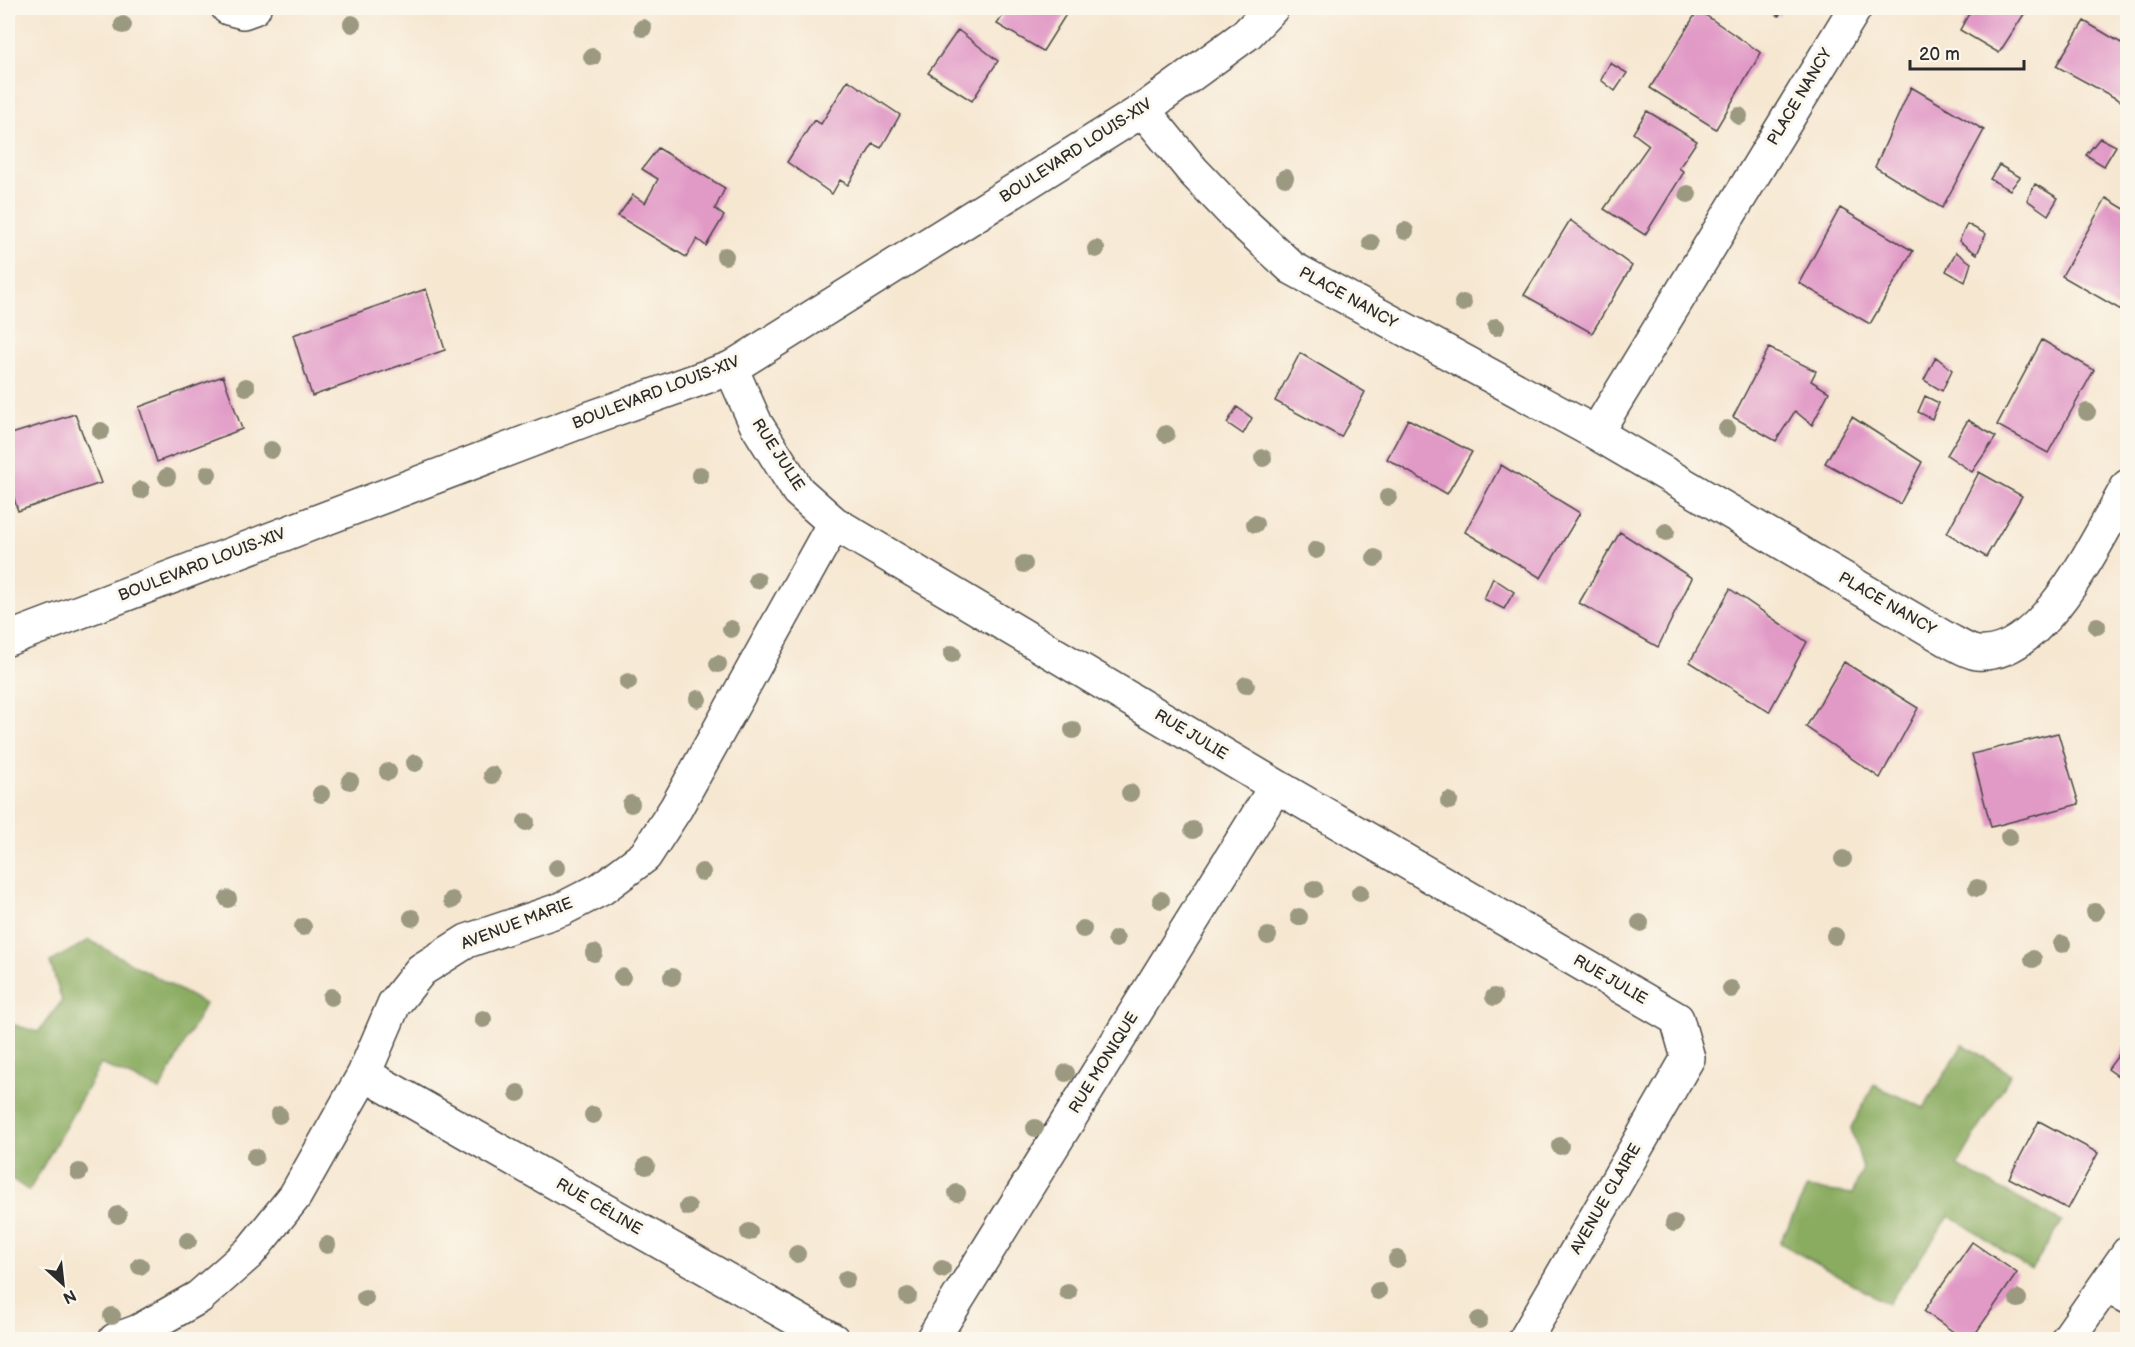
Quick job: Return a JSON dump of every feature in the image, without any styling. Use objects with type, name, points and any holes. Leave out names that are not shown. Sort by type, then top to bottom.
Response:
[{"type":"street","points":[[228,8],[243,12],[254,8]]},
{"type":"street","name":"BOULEVARD LOUIS-XIV","points":[[8,639],[582,421],[731,368],[1143,110],[1246,34],[1272,8]]},
{"type":"street","name":"PLACE NANCY","points":[[1596,433],[1855,8]]},
{"type":"street","name":"PLACE NANCY","points":[[1143,110],[1193,171],[1292,267],[1596,433],[1938,634],[1976,653],[2008,649],[2034,630],[2062,599],[2127,486]]},
{"type":"street","name":"RUE JULIE","points":[[731,368],[756,424],[798,491],[834,523],[1276,786],[1677,1019],[1688,1058]]},
{"type":"street","name":"AVENUE MARIE","points":[[115,1340],[139,1331],[199,1297],[249,1252],[295,1196],[364,1074],[394,1004],[421,970],[467,941],[561,909],[601,889],[645,856],[676,808],[834,523]]},
{"type":"street","name":"RUE MONIQUE","points":[[932,1340],[1276,786]]},
{"type":"street","name":"AVENUE CLAIRE","points":[[1525,1340],[1688,1058]]},
{"type":"street","name":"RUE CÉLINE","points":[[364,1074],[833,1340]]},
{"type":"street","points":[[2067,1340],[2117,1291],[2127,1252]]},
{"type":"green space","points":[[89,940],[205,1004],[160,1090],[101,1064],[29,1191],[8,1176],[8,1023],[38,1032],[62,1001],[50,962]]},
{"type":"green space","points":[[1963,1044],[2011,1074],[1957,1166],[2062,1222],[2031,1270],[1950,1215],[1888,1304],[1780,1243],[1807,1188],[1852,1194],[1863,1168],[1851,1128],[1874,1085],[1924,1108]]},
{"type":"building","points":[[1008,8],[1070,8],[1043,51],[997,24]]},
{"type":"building","points":[[1763,8],[1783,8],[1779,16]]},
{"type":"building","points":[[1972,8],[2028,8],[1999,53],[1960,30]]},
{"type":"building","points":[[1698,10],[1761,53],[1716,129],[1650,88]]},
{"type":"building","points":[[2084,21],[2128,47],[2128,105],[2056,66]]},
{"type":"building","points":[[958,30],[998,61],[972,101],[928,73]]},
{"type":"building","points":[[1610,63],[1627,73],[1615,91],[1601,80]]},
{"type":"building","points":[[848,80],[900,115],[881,148],[873,144],[848,185],[840,180],[832,194],[787,162],[814,120],[821,124]]},
{"type":"building","points":[[1911,87],[1984,130],[1942,208],[1875,167]]},
{"type":"building","points":[[1647,111],[1697,141],[1679,168],[1684,172],[1645,235],[1604,209],[1649,145],[1633,133]]},
{"type":"building","points":[[2100,138],[2116,146],[2104,166],[2086,155]]},
{"type":"building","points":[[658,148],[725,188],[715,209],[724,216],[706,246],[697,239],[686,257],[618,216],[633,195],[645,203],[658,179],[642,169]]},
{"type":"building","points":[[1999,165],[2020,177],[2010,190],[1990,179]]},
{"type":"building","points":[[2035,184],[2058,198],[2048,215],[2027,200]]},
{"type":"building","points":[[2106,198],[2128,211],[2128,314],[2062,276]]},
{"type":"building","points":[[1840,208],[1913,251],[1870,324],[1799,283]]},
{"type":"building","points":[[1570,220],[1632,266],[1592,333],[1524,295]]},
{"type":"building","points":[[1967,224],[1986,234],[1977,254],[1959,241]]},
{"type":"building","points":[[1956,252],[1971,263],[1965,282],[1946,271]]},
{"type":"building","points":[[426,289],[445,350],[312,396],[293,335]]},
{"type":"building","points":[[2042,340],[2094,370],[2048,453],[1997,425]]},
{"type":"building","points":[[1769,348],[1816,371],[1811,381],[1829,392],[1812,425],[1795,411],[1776,441],[1733,417]]},
{"type":"building","points":[[1300,353],[1365,392],[1341,437],[1275,401]]},
{"type":"building","points":[[1936,357],[1952,370],[1942,391],[1924,380]]},
{"type":"building","points":[[223,376],[242,429],[157,462],[139,407]]},
{"type":"building","points":[[1925,396],[1939,403],[1932,419],[1918,412]]},
{"type":"building","points":[[1237,407],[1252,418],[1243,434],[1227,423]]},
{"type":"building","points":[[75,414],[101,483],[18,511],[8,480],[8,435]]},
{"type":"building","points":[[1852,417],[1922,462],[1900,504],[1825,463]]},
{"type":"building","points":[[1408,419],[1472,452],[1447,494],[1387,459]]},
{"type":"building","points":[[1968,420],[1996,437],[1972,472],[1947,455]]},
{"type":"building","points":[[1501,465],[1580,513],[1541,578],[1465,532]]},
{"type":"building","points":[[1979,472],[2022,496],[1986,557],[1947,533]]},
{"type":"building","points":[[1620,532],[1692,578],[1658,647],[1579,603]]},
{"type":"building","points":[[1493,578],[1514,592],[1504,609],[1484,599]]},
{"type":"building","points":[[1730,589],[1807,642],[1769,712],[1690,662]]},
{"type":"building","points":[[1844,662],[1918,708],[1880,778],[1806,727]]},
{"type":"building","points":[[2058,733],[2079,804],[1991,827],[1972,754]]},
{"type":"building","points":[[2128,1042],[2128,1083],[2108,1069]]},
{"type":"building","points":[[2039,1121],[2098,1153],[2068,1209],[2009,1178]]},
{"type":"building","points":[[1972,1242],[2017,1273],[1971,1340],[1965,1340],[1924,1311]]}]
